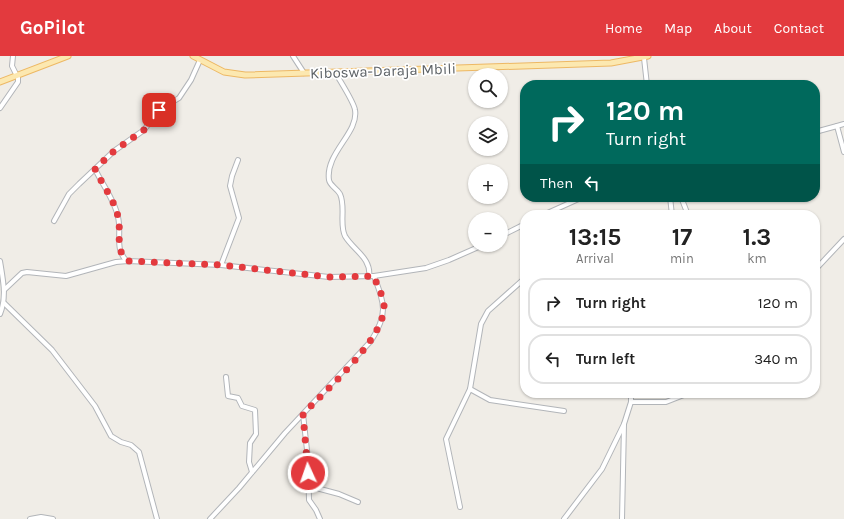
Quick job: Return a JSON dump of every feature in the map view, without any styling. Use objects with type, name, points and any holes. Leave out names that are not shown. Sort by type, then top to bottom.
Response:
[{"type":"main road","points":[[0,82],[68,56]]},
{"type":"main road","name":"Kiboswa-Daraja Mbili","points":[[193,56],[224,72],[234,74],[611,63],[642,57]]},
{"type":"street","points":[[0,108],[18,82],[12,66],[12,56]]},
{"type":"street","points":[[293,56],[304,73]]},
{"type":"street","points":[[642,57],[646,80]]},
{"type":"street","points":[[54,221],[69,194],[114,151],[144,130],[159,110],[179,98],[191,80],[200,60]]},
{"type":"street","points":[[210,519],[240,488],[252,472],[303,414],[357,356],[378,329],[383,316],[384,305],[369,268],[363,256],[345,235],[340,194],[330,183],[329,178],[333,157],[348,132],[356,113],[354,106],[335,72]]},
{"type":"street","points":[[820,131],[844,124]]},
{"type":"street","points":[[837,126],[844,152]]},
{"type":"street","points":[[221,265],[239,218],[230,186],[238,160]]},
{"type":"street","points":[[95,169],[118,217],[119,250],[121,255],[128,261]]},
{"type":"street","points":[[554,210],[572,202]]},
{"type":"street","points":[[508,232],[520,226]]},
{"type":"street","points":[[820,265],[844,239]]},
{"type":"street","points":[[4,290],[22,274],[27,272],[66,276],[116,262],[128,261],[221,265],[329,277],[371,276],[426,268],[468,252]]},
{"type":"street","points":[[0,262],[4,290],[4,303],[0,314]]},
{"type":"street","points":[[460,507],[446,439],[470,389],[481,324],[484,317],[488,311],[520,282]]},
{"type":"street","points":[[4,303],[52,350],[95,406],[111,436],[121,442],[131,445],[139,452],[157,519]]},
{"type":"street","points":[[226,377],[228,396],[238,398],[242,406],[255,410],[256,434],[250,443],[249,462],[252,472]]},
{"type":"street","points":[[470,389],[490,400],[564,411]]},
{"type":"street","points":[[564,519],[602,469],[624,424],[631,398]]},
{"type":"street","points":[[631,402],[666,402],[676,398]]},
{"type":"street","points":[[303,414],[308,459],[309,501],[316,510],[320,519]]},
{"type":"street","points":[[622,519],[624,424]]},
{"type":"street","points":[[308,486],[339,494],[358,502]]},
{"type":"street","points":[[30,519],[41,517],[53,519]]},
{"type":"route","points":[[159,110],[144,130],[125,142],[95,169],[118,217],[119,250],[123,258],[128,261],[221,265],[329,277],[354,278],[374,276],[381,293],[384,305],[383,316],[381,323],[371,341],[303,414],[308,473]]}]
